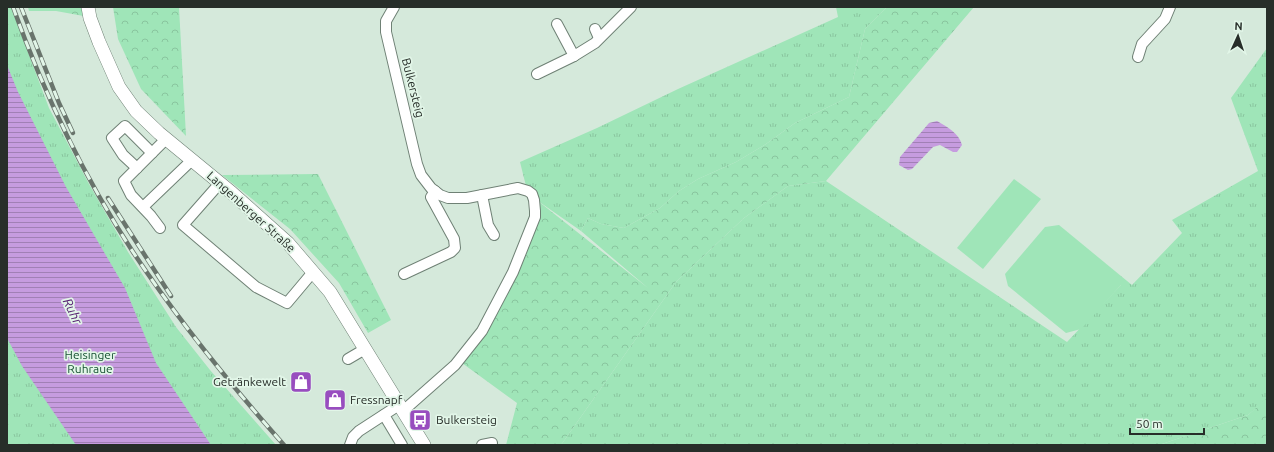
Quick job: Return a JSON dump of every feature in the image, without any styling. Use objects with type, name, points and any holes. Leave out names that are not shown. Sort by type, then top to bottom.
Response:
[{"type":"main road","name":"Langenberger Straße","points":[[88,7],[90,18],[99,42],[119,87],[136,111],[166,139],[220,183],[288,243],[314,272],[330,292],[424,445]]},
{"type":"street","name":"Bulkersteig","points":[[394,7],[386,21],[386,32],[417,164],[422,175],[435,191],[448,198],[458,199],[523,188],[528,191],[534,200],[535,217],[513,272],[482,331],[455,365],[401,408]]},
{"type":"street","points":[[537,74],[574,56],[595,43],[597,34],[631,7]]},
{"type":"street","points":[[1138,57],[1142,44],[1165,19],[1170,7]]},
{"type":"street","points":[[557,24],[574,56]]},
{"type":"street","points":[[137,168],[123,155],[112,138],[125,126],[152,153]]},
{"type":"street","points":[[160,228],[131,195],[124,181],[166,139]]},
{"type":"street","points":[[143,207],[192,160]]},
{"type":"street","points":[[220,183],[183,225],[256,287],[287,303],[314,272]]},
{"type":"street","points":[[404,274],[451,252],[455,248],[454,239],[431,197],[435,191]]},
{"type":"street","points":[[482,195],[488,225],[494,235]]},
{"type":"street","points":[[348,359],[365,349]]},
{"type":"street","points":[[350,445],[353,437],[359,431],[384,415],[401,408]]},
{"type":"street","points":[[384,415],[402,445]]},
{"type":"street","points":[[482,445],[492,443]]},
{"type":"green space","name":"Heisinger Ruhraue","points":[[7,7],[11,7],[49,108],[89,184],[128,252],[176,327],[210,370],[276,445],[7,445]]},
{"type":"green space","points":[[28,7],[87,7],[89,17],[56,11],[29,11]]},
{"type":"green space","points":[[113,7],[179,7],[186,136],[141,89],[118,39]]},
{"type":"green space","points":[[836,7],[887,7],[865,29],[849,97],[795,123],[766,144],[736,162],[698,179],[679,191],[660,208],[624,228],[601,224],[588,218],[581,231],[538,201],[526,186],[520,162],[838,17]]},
{"type":"green space","points":[[887,7],[974,7],[826,181],[788,186],[744,218],[676,282],[561,445],[506,445],[517,403],[462,363],[484,334],[538,201],[648,288],[581,231],[588,218],[601,224],[624,228],[660,208],[679,191],[698,179],[736,162],[766,144],[795,123],[849,97],[865,29]]},
{"type":"green space","points":[[1267,48],[1267,399],[1248,415],[1162,444],[1144,445],[561,445],[676,282],[744,218],[788,186],[826,181],[1067,342],[1121,285],[1121,276],[1132,285],[1182,233],[1172,220],[1258,171],[1231,98]]},
{"type":"green space","points":[[318,174],[391,320],[368,333],[339,283],[290,229],[222,175]]},
{"type":"green space","points":[[1014,179],[1041,199],[983,269],[957,248]]},
{"type":"green space","points":[[1059,225],[1121,276],[1121,285],[1081,329],[1066,333],[1008,286],[1005,274],[1045,227]]},
{"type":"green space","points":[[1267,398],[1267,445],[1144,445],[1162,444],[1248,415]]},
{"type":"water","name":"Heisinger Ruhraue","points":[[7,65],[18,92],[66,187],[125,288],[156,363],[211,445],[76,445],[22,366],[7,338]]},
{"type":"water","points":[[937,121],[958,137],[962,145],[957,152],[953,152],[940,145],[933,147],[912,169],[908,170],[899,165],[900,157],[929,123]]},
{"type":"railway","points":[[13,7],[51,102],[81,164],[115,223],[150,277],[186,327],[224,375],[284,445]]},
{"type":"railway","points":[[21,7],[59,103],[73,133]]},
{"type":"railway","points":[[108,198],[171,296]]},
{"type":"place","name":"Getränkewelt","points":[[301,382]]},
{"type":"place","name":"Fressnapf","points":[[335,400]]},
{"type":"place","name":"Bulkersteig","points":[[420,420]]},
{"type":"water label","name":"Ruhr","points":[[73,311]]}]
